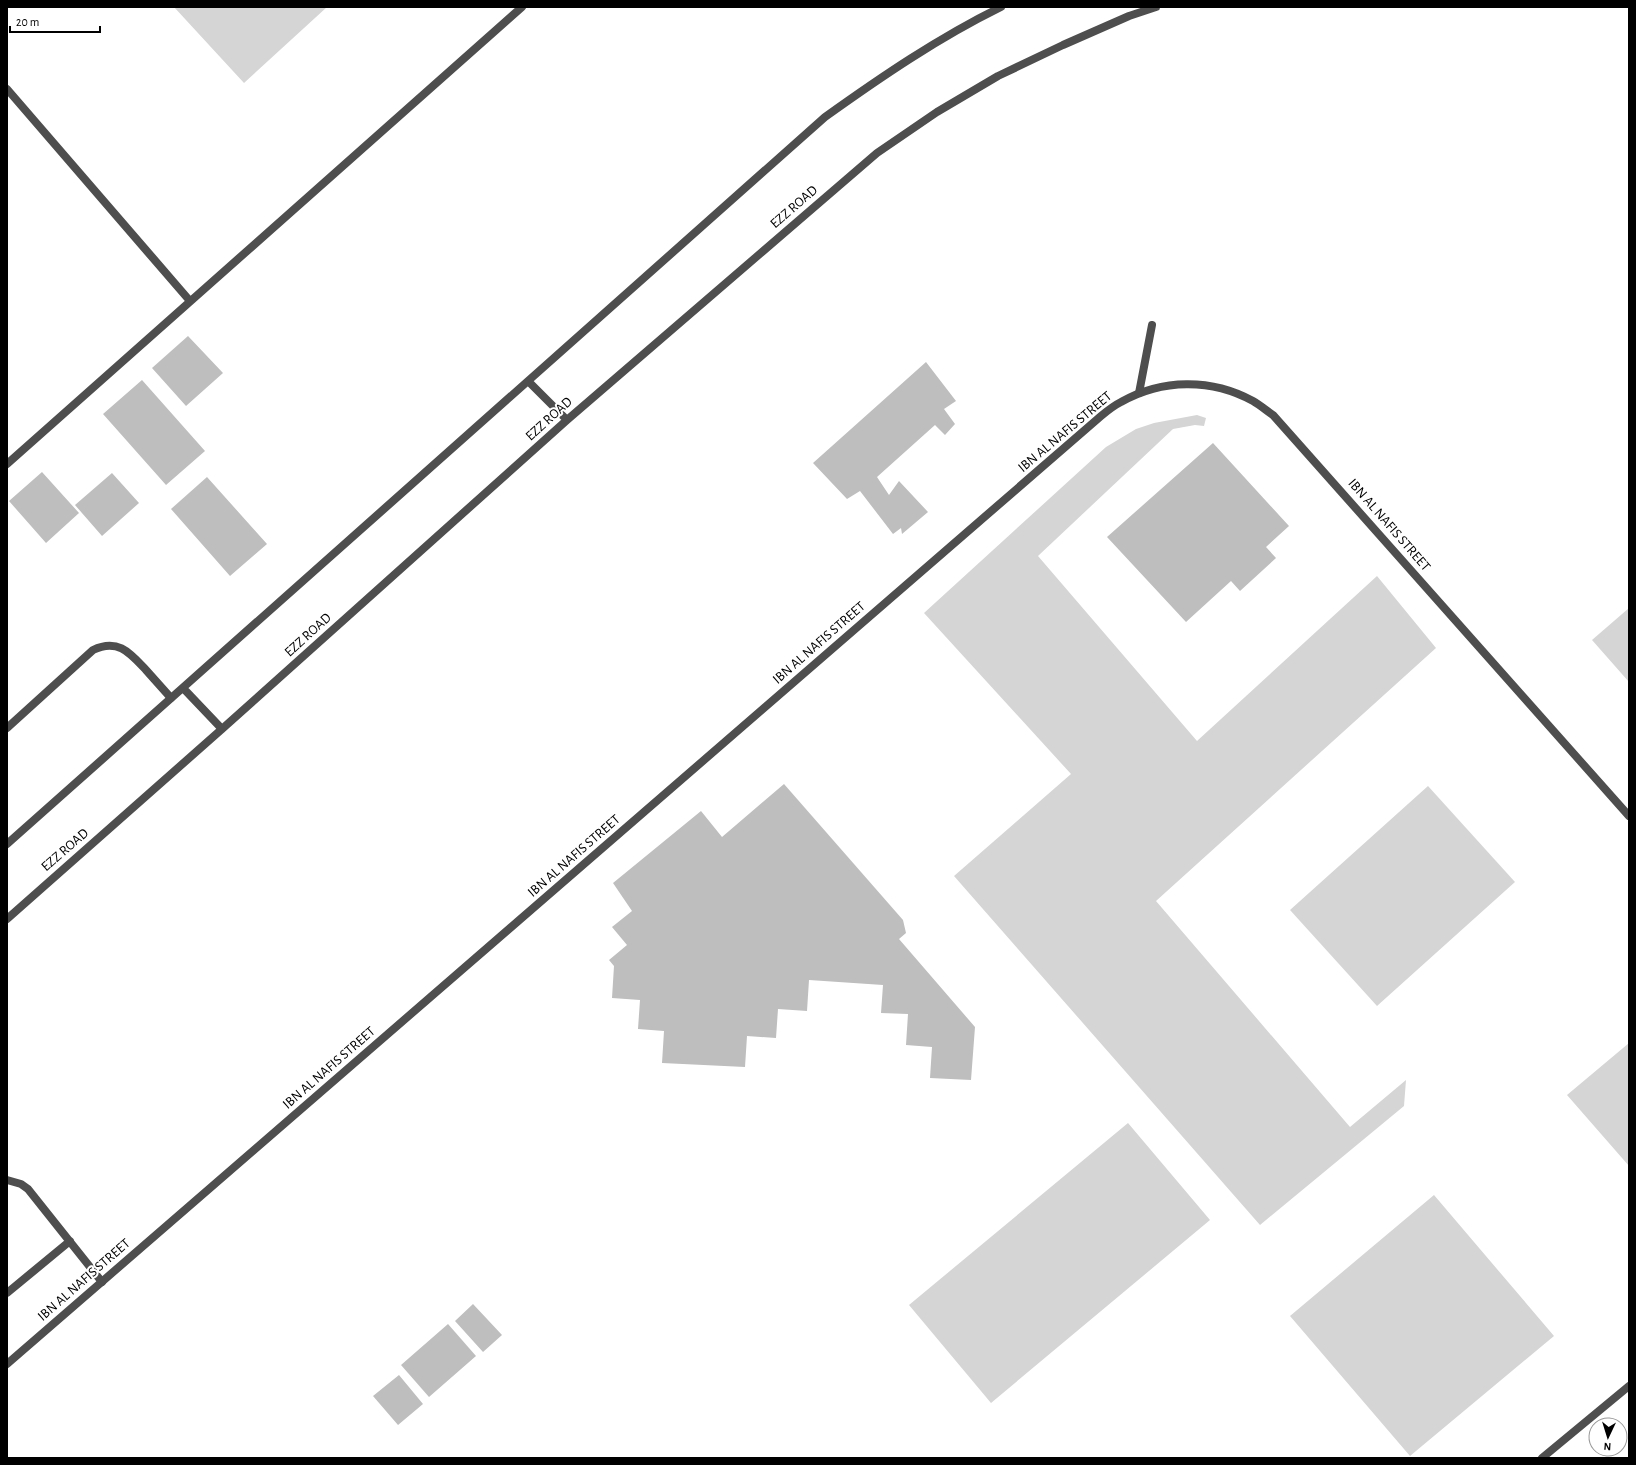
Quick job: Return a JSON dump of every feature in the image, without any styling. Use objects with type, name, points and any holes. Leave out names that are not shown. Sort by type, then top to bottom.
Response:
[{"type":"street","points":[[7,464],[522,7]]},
{"type":"street","points":[[8,841],[183,688],[825,117],[877,80],[931,45],[1001,7]]},
{"type":"street","name":"EZZ ROAD","points":[[7,919],[567,420],[877,153],[936,112],[998,76],[1129,16],[1156,7]]},
{"type":"street","points":[[7,89],[190,301]]},
{"type":"street","points":[[1139,393],[1152,325]]},
{"type":"street","points":[[528,381],[567,420]]},
{"type":"street","name":"IBN AL NAFIS STREET","points":[[7,1364],[1101,416],[1119,403],[1139,393],[1161,386],[1184,384],[1208,386],[1231,392],[1254,402],[1273,416],[1629,816]]},
{"type":"street","points":[[7,728],[94,650],[102,646],[115,646],[128,651],[171,698]]},
{"type":"street","points":[[183,688],[222,729]]},
{"type":"street","points":[[7,1180],[21,1184],[28,1188],[102,1282]]},
{"type":"street","points":[[7,1293],[70,1241]]},
{"type":"street","points":[[1542,1458],[1629,1386]]},
{"type":"shaded area","points":[[174,7],[327,7],[244,83]]},
{"type":"shaded area","points":[[1197,415],[1206,418],[1204,426],[1195,425],[1173,429],[1038,556],[1197,741],[1377,576],[1436,648],[1156,901],[1350,1127],[1406,1080],[1404,1106],[1260,1225],[954,876],[1071,774],[924,613],[1106,447],[1136,429],[1154,423]]},
{"type":"shaded area","points":[[1629,608],[1629,682],[1592,640]]},
{"type":"shaded area","points":[[1428,786],[1515,882],[1377,1006],[1290,910]]},
{"type":"shaded area","points":[[1629,1043],[1629,1166],[1567,1095]]},
{"type":"shaded area","points":[[1128,1123],[1210,1220],[991,1403],[909,1305]]},
{"type":"shaded area","points":[[1434,1195],[1554,1336],[1410,1456],[1290,1316]]},
{"type":"building","points":[[188,336],[223,373],[186,406],[152,368]]},
{"type":"building","points":[[926,362],[956,401],[944,409],[955,424],[945,435],[935,425],[877,477],[889,495],[899,481],[928,512],[902,534],[901,528],[893,534],[860,491],[847,499],[813,463]]},
{"type":"building","points":[[142,380],[205,451],[166,485],[103,414]]},
{"type":"building","points":[[1213,443],[1289,526],[1266,547],[1276,558],[1240,591],[1231,581],[1186,622],[1107,537]]},
{"type":"building","points":[[42,472],[79,513],[46,543],[9,501]]},
{"type":"building","points":[[112,473],[139,503],[102,536],[75,505]]},
{"type":"building","points":[[207,477],[267,544],[230,576],[171,509]]},
{"type":"building","points":[[784,784],[903,920],[906,933],[899,939],[975,1027],[971,1080],[930,1078],[932,1047],[906,1045],[908,1014],[881,1013],[883,985],[809,980],[807,1011],[778,1009],[776,1038],[747,1036],[745,1067],[662,1063],[664,1031],[638,1029],[640,1000],[612,998],[614,966],[609,960],[627,945],[612,927],[632,911],[613,883],[701,811],[722,837]]},
{"type":"building","points":[[473,1304],[502,1335],[483,1352],[455,1321]]},
{"type":"building","points":[[448,1324],[476,1356],[429,1397],[401,1365]]},
{"type":"building","points":[[399,1375],[423,1404],[398,1425],[373,1396]]}]
